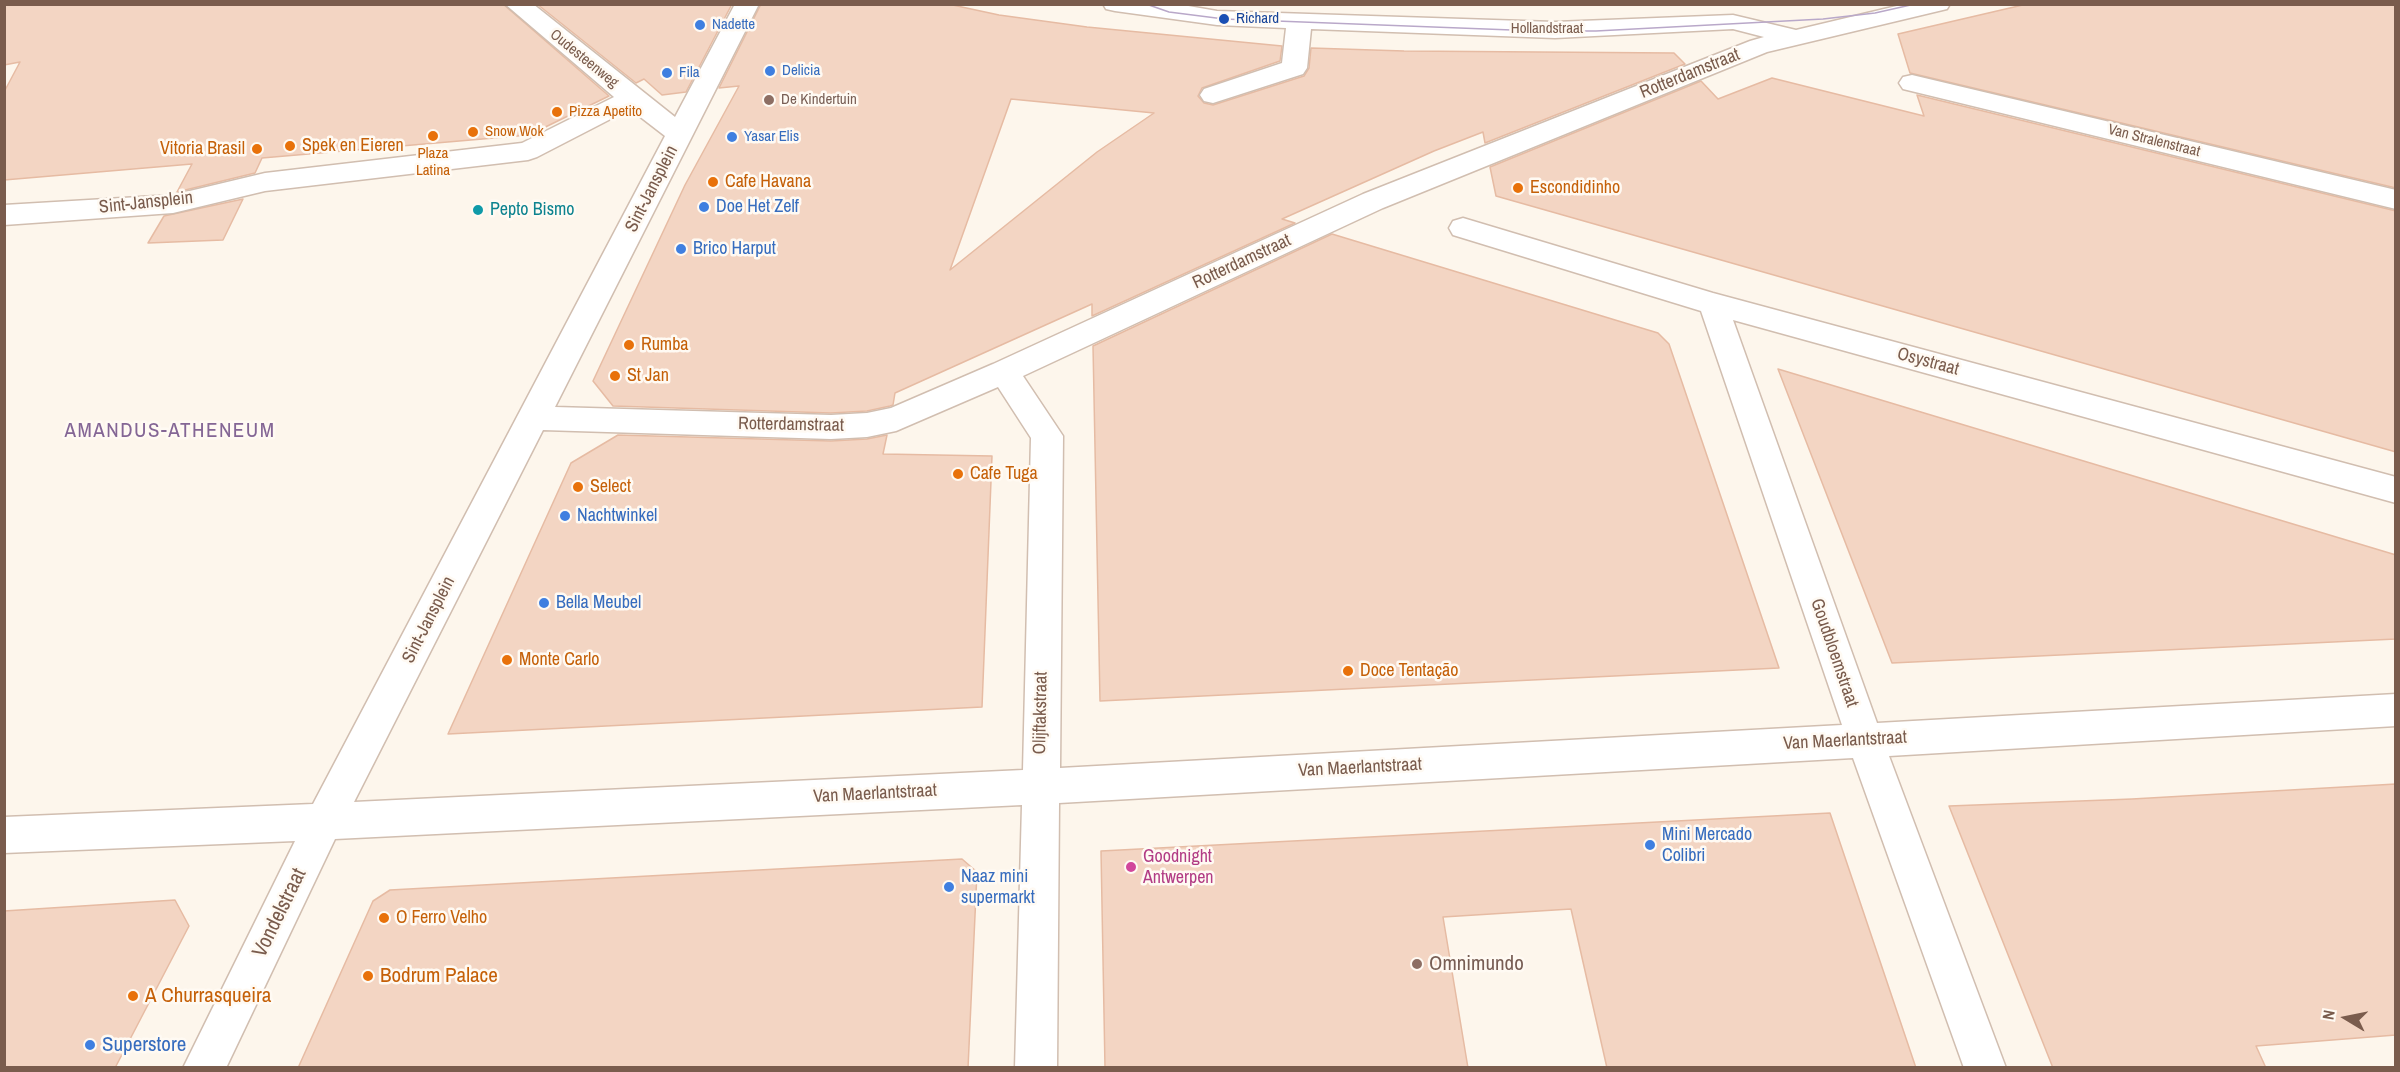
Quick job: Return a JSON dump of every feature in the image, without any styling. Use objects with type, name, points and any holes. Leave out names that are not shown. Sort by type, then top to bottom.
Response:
[{"type":"street","name":"Oudesteenweg","points":[[517,4],[680,134]]},
{"type":"street","name":"Sint-Jansplein","points":[[324,822],[747,4]]},
{"type":"street","name":"Hollandstraat","points":[[1115,4],[1189,15],[1299,22],[1555,30],[1733,22],[1793,37]]},
{"type":"street","name":"Hollandstraat","points":[[1147,4],[1189,15]]},
{"type":"street","name":"Rotterdamstraat","points":[[533,418],[831,427],[867,425],[896,418],[1004,372],[1373,201],[1759,46],[1938,4]]},
{"type":"street","points":[[1213,95],[1294,68],[1299,22]]},
{"type":"street","name":"Van Stralenstraat","points":[[1912,82],[2396,200]]},
{"type":"street","name":"Sint-Jansplein","points":[[4,215],[173,204],[265,182],[528,151],[632,98]]},
{"type":"street","name":"Osystraat","points":[[1463,228],[1713,304],[2396,490]]},
{"type":"street","name":"Goudbloemstraat","points":[[1713,304],[1864,740],[1985,1068]]},
{"type":"street","name":"Olijftakstraat","points":[[1004,372],[1047,436],[1039,786],[1036,1068]]},
{"type":"street","name":"Van Maerlantstraat","points":[[324,822],[1039,786],[2396,710]]},
{"type":"street","points":[[4,835],[324,822]]},
{"type":"street","name":"Vondelstraat","points":[[204,1068],[324,822]]},
{"type":"building","points":[[4,4],[503,4],[609,96],[529,135],[262,158],[255,173],[177,192],[192,164],[4,180],[4,92],[20,62],[4,65]]},
{"type":"building","points":[[537,4],[732,4],[686,92],[662,95],[644,79],[636,83]]},
{"type":"building","points":[[761,4],[948,4],[999,15],[1087,27],[1282,46],[1280,61],[1202,88],[1198,96],[1204,103],[1213,105],[1304,76],[1309,68],[1311,48],[1674,53],[1685,64],[1485,143],[1483,132],[1434,151],[1282,219],[1295,223],[1092,316],[1092,304],[895,393],[893,405],[890,406],[867,411],[831,413],[613,406],[593,381],[685,185],[739,86],[719,88]],"holes":[[[1011,99],[1154,113],[1097,152],[950,270]]]},
{"type":"building","points":[[2027,4],[2396,4],[2396,188],[1910,73],[1898,34]]},
{"type":"building","points":[[1772,78],[1924,116],[1917,95],[2396,211],[2396,452],[1496,196],[1490,167],[1701,81],[1718,99]]},
{"type":"building","points":[[243,199],[223,240],[148,243],[164,216]]},
{"type":"building","points":[[1332,234],[1658,333],[1669,344],[1779,668],[1100,701],[1093,346]]},
{"type":"building","points":[[1778,369],[2396,555],[2396,639],[1892,663]]},
{"type":"building","points":[[618,435],[831,441],[867,439],[887,435],[883,454],[992,456],[982,707],[448,734],[571,463]]},
{"type":"building","points":[[2396,784],[2396,1035],[2256,1046],[2266,1068],[2053,1068],[1949,806],[2132,799]]},
{"type":"building","points":[[1830,813],[1916,1068],[1607,1068],[1571,909],[1443,917],[1468,1068],[1105,1068],[1101,851]]},
{"type":"building","points":[[962,859],[977,872],[968,1068],[298,1068],[373,901],[390,890]]},
{"type":"building","points":[[175,900],[189,926],[115,1068],[4,1068],[4,911]]},
{"type":"tram line","points":[[1146,4],[1169,12],[1224,19],[1538,31],[1596,31],[1823,19],[1875,13],[1915,4]]},
{"type":"place","name":"Richard","points":[[1224,19]]},
{"type":"place","name":"Nadette","points":[[700,25]]},
{"type":"place","name":"Delicia","points":[[770,71]]},
{"type":"place","name":"Fila","points":[[667,73]]},
{"type":"place","name":"De Kindertuin","points":[[769,100]]},
{"type":"place","name":"Pizza Apetito","points":[[557,112]]},
{"type":"place","name":"Snow Wok","points":[[473,132]]},
{"type":"place","name":"Plaza Latina","points":[[433,136]]},
{"type":"place","name":"Yasar Elis","points":[[732,137]]},
{"type":"place","name":"Spek en Eieren","points":[[290,146]]},
{"type":"place","name":"Vitoria Brasil","points":[[257,149]]},
{"type":"place","name":"Cafe Havana","points":[[713,182]]},
{"type":"place","name":"Escondidinho","points":[[1518,188]]},
{"type":"place","name":"Doe Het Zelf","points":[[704,207]]},
{"type":"place","name":"Pepto Bismo","points":[[478,210]]},
{"type":"place","name":"Brico Harput","points":[[681,249]]},
{"type":"place","name":"Rumba","points":[[629,345]]},
{"type":"place","name":"St Jan","points":[[615,376]]},
{"type":"place","name":"Cafe Tuga","points":[[958,474]]},
{"type":"place","name":"Select","points":[[578,487]]},
{"type":"place","name":"Nachtwinkel","points":[[565,516]]},
{"type":"place","name":"Bella Meubel","points":[[544,603]]},
{"type":"place","name":"Monte Carlo","points":[[507,660]]},
{"type":"place","name":"Doce Tentação","points":[[1348,671]]},
{"type":"place","name":"Mini Mercado Colibri","points":[[1650,845]]},
{"type":"place","name":"Goodnight Antwerpen","points":[[1131,867]]},
{"type":"place","name":"Naaz mini supermarkt","points":[[949,887]]},
{"type":"place","name":"O Ferro Velho","points":[[384,918]]},
{"type":"place","name":"Omnimundo","points":[[1417,964]]},
{"type":"place","name":"Bodrum Palace","points":[[368,976]]},
{"type":"place","name":"A Churrasqueira","points":[[133,996]]},
{"type":"place","name":"Superstore","points":[[90,1045]]},
{"type":"district","name":"AMANDUS-ATHENEUM","points":[[170,431]]}]
